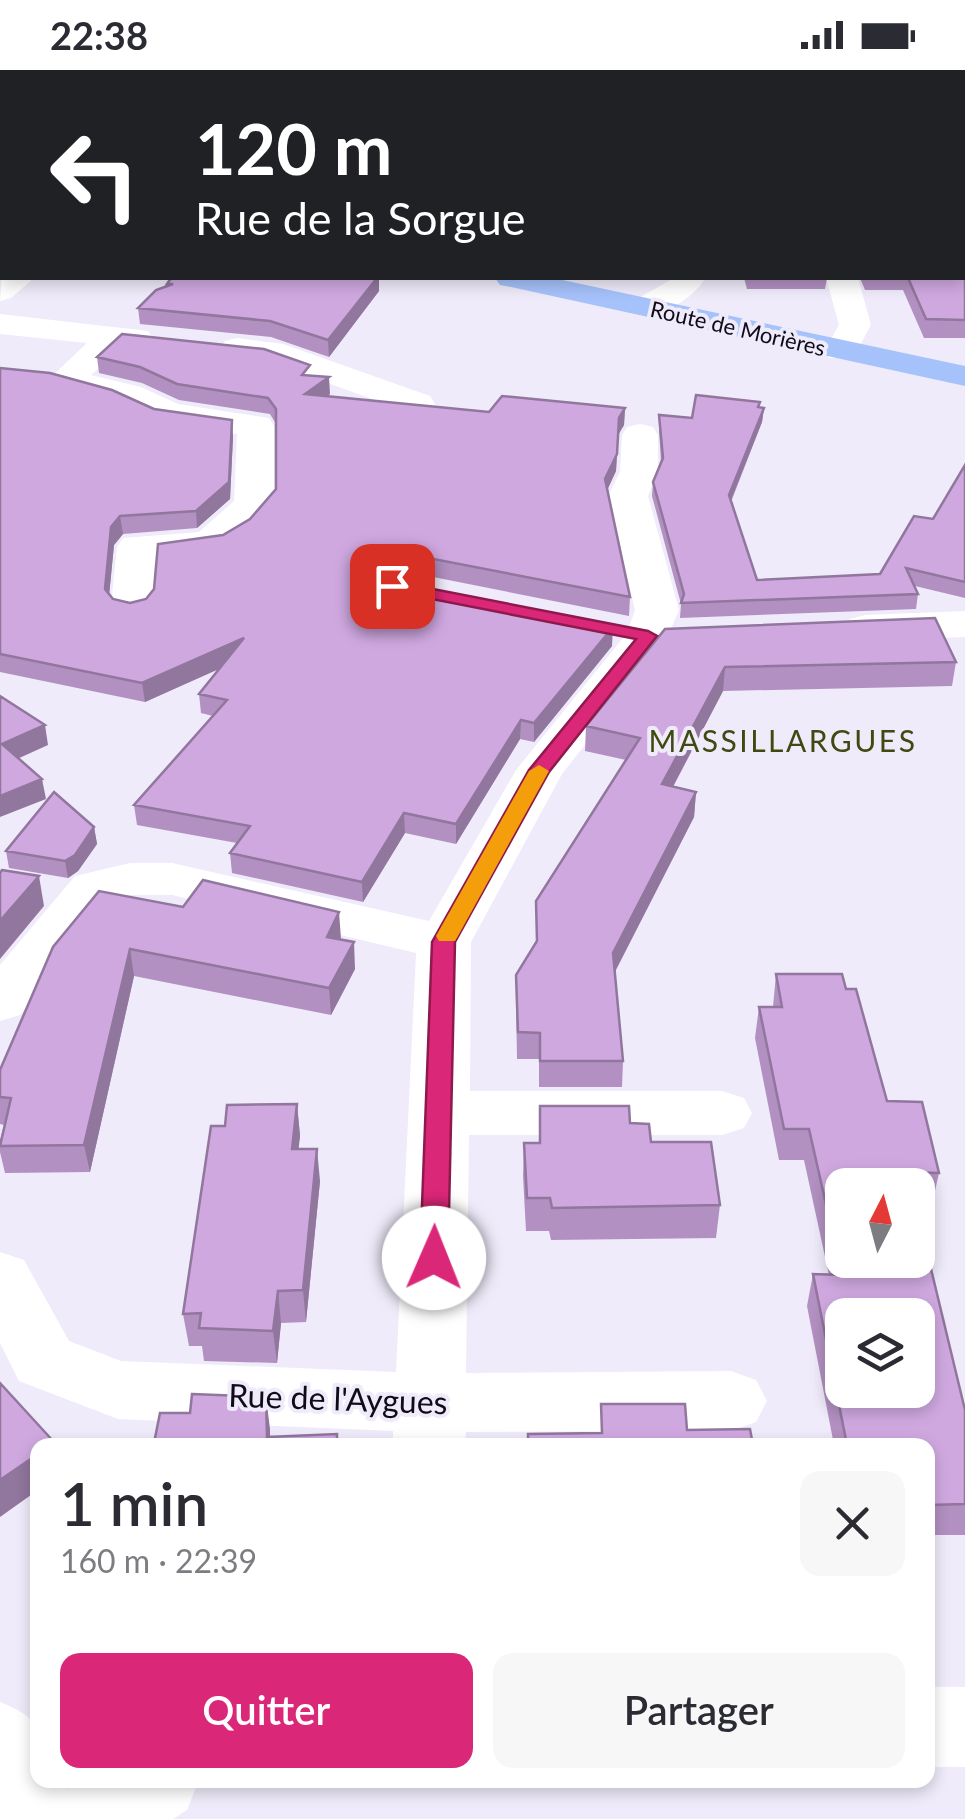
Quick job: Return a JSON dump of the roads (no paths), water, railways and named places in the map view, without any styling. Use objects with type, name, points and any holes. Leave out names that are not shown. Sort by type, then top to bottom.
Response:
[{"type":"main road","name":"Route de Morières","points":[[520,280],[965,376]]},
{"type":"street","points":[[646,307],[688,280]]},
{"type":"street","points":[[841,350],[855,324],[843,280]]},
{"type":"street","points":[[0,324],[174,342]]},
{"type":"street","points":[[115,336],[66,379],[128,394],[170,414],[256,426],[254,504],[210,544],[137,547],[132,605]]},
{"type":"street","points":[[213,346],[271,352],[417,404]]},
{"type":"street","points":[[430,1424],[444,942],[540,770],[649,633],[657,610],[628,496],[638,472],[640,436]]},
{"type":"street","points":[[826,629],[965,624]]},
{"type":"street","points":[[0,1002],[94,888],[130,879],[172,879],[444,942]]},
{"type":"street","points":[[438,1112],[722,1113]]},
{"type":"street","name":"Rue de l'Aygues","points":[[0,1278],[44,1362],[118,1390],[430,1424],[731,1401]]},
{"type":"street","points":[[0,1717],[30,1718]]},
{"type":"street","points":[[935,1726],[965,1727]]},
{"type":"street","points":[[0,1743],[24,1780],[31,1819]]},
{"type":"street","points":[[99,1819],[146,1788]]},
{"type":"district","name":"MASSILLARGUES","points":[[783,740]]}]
